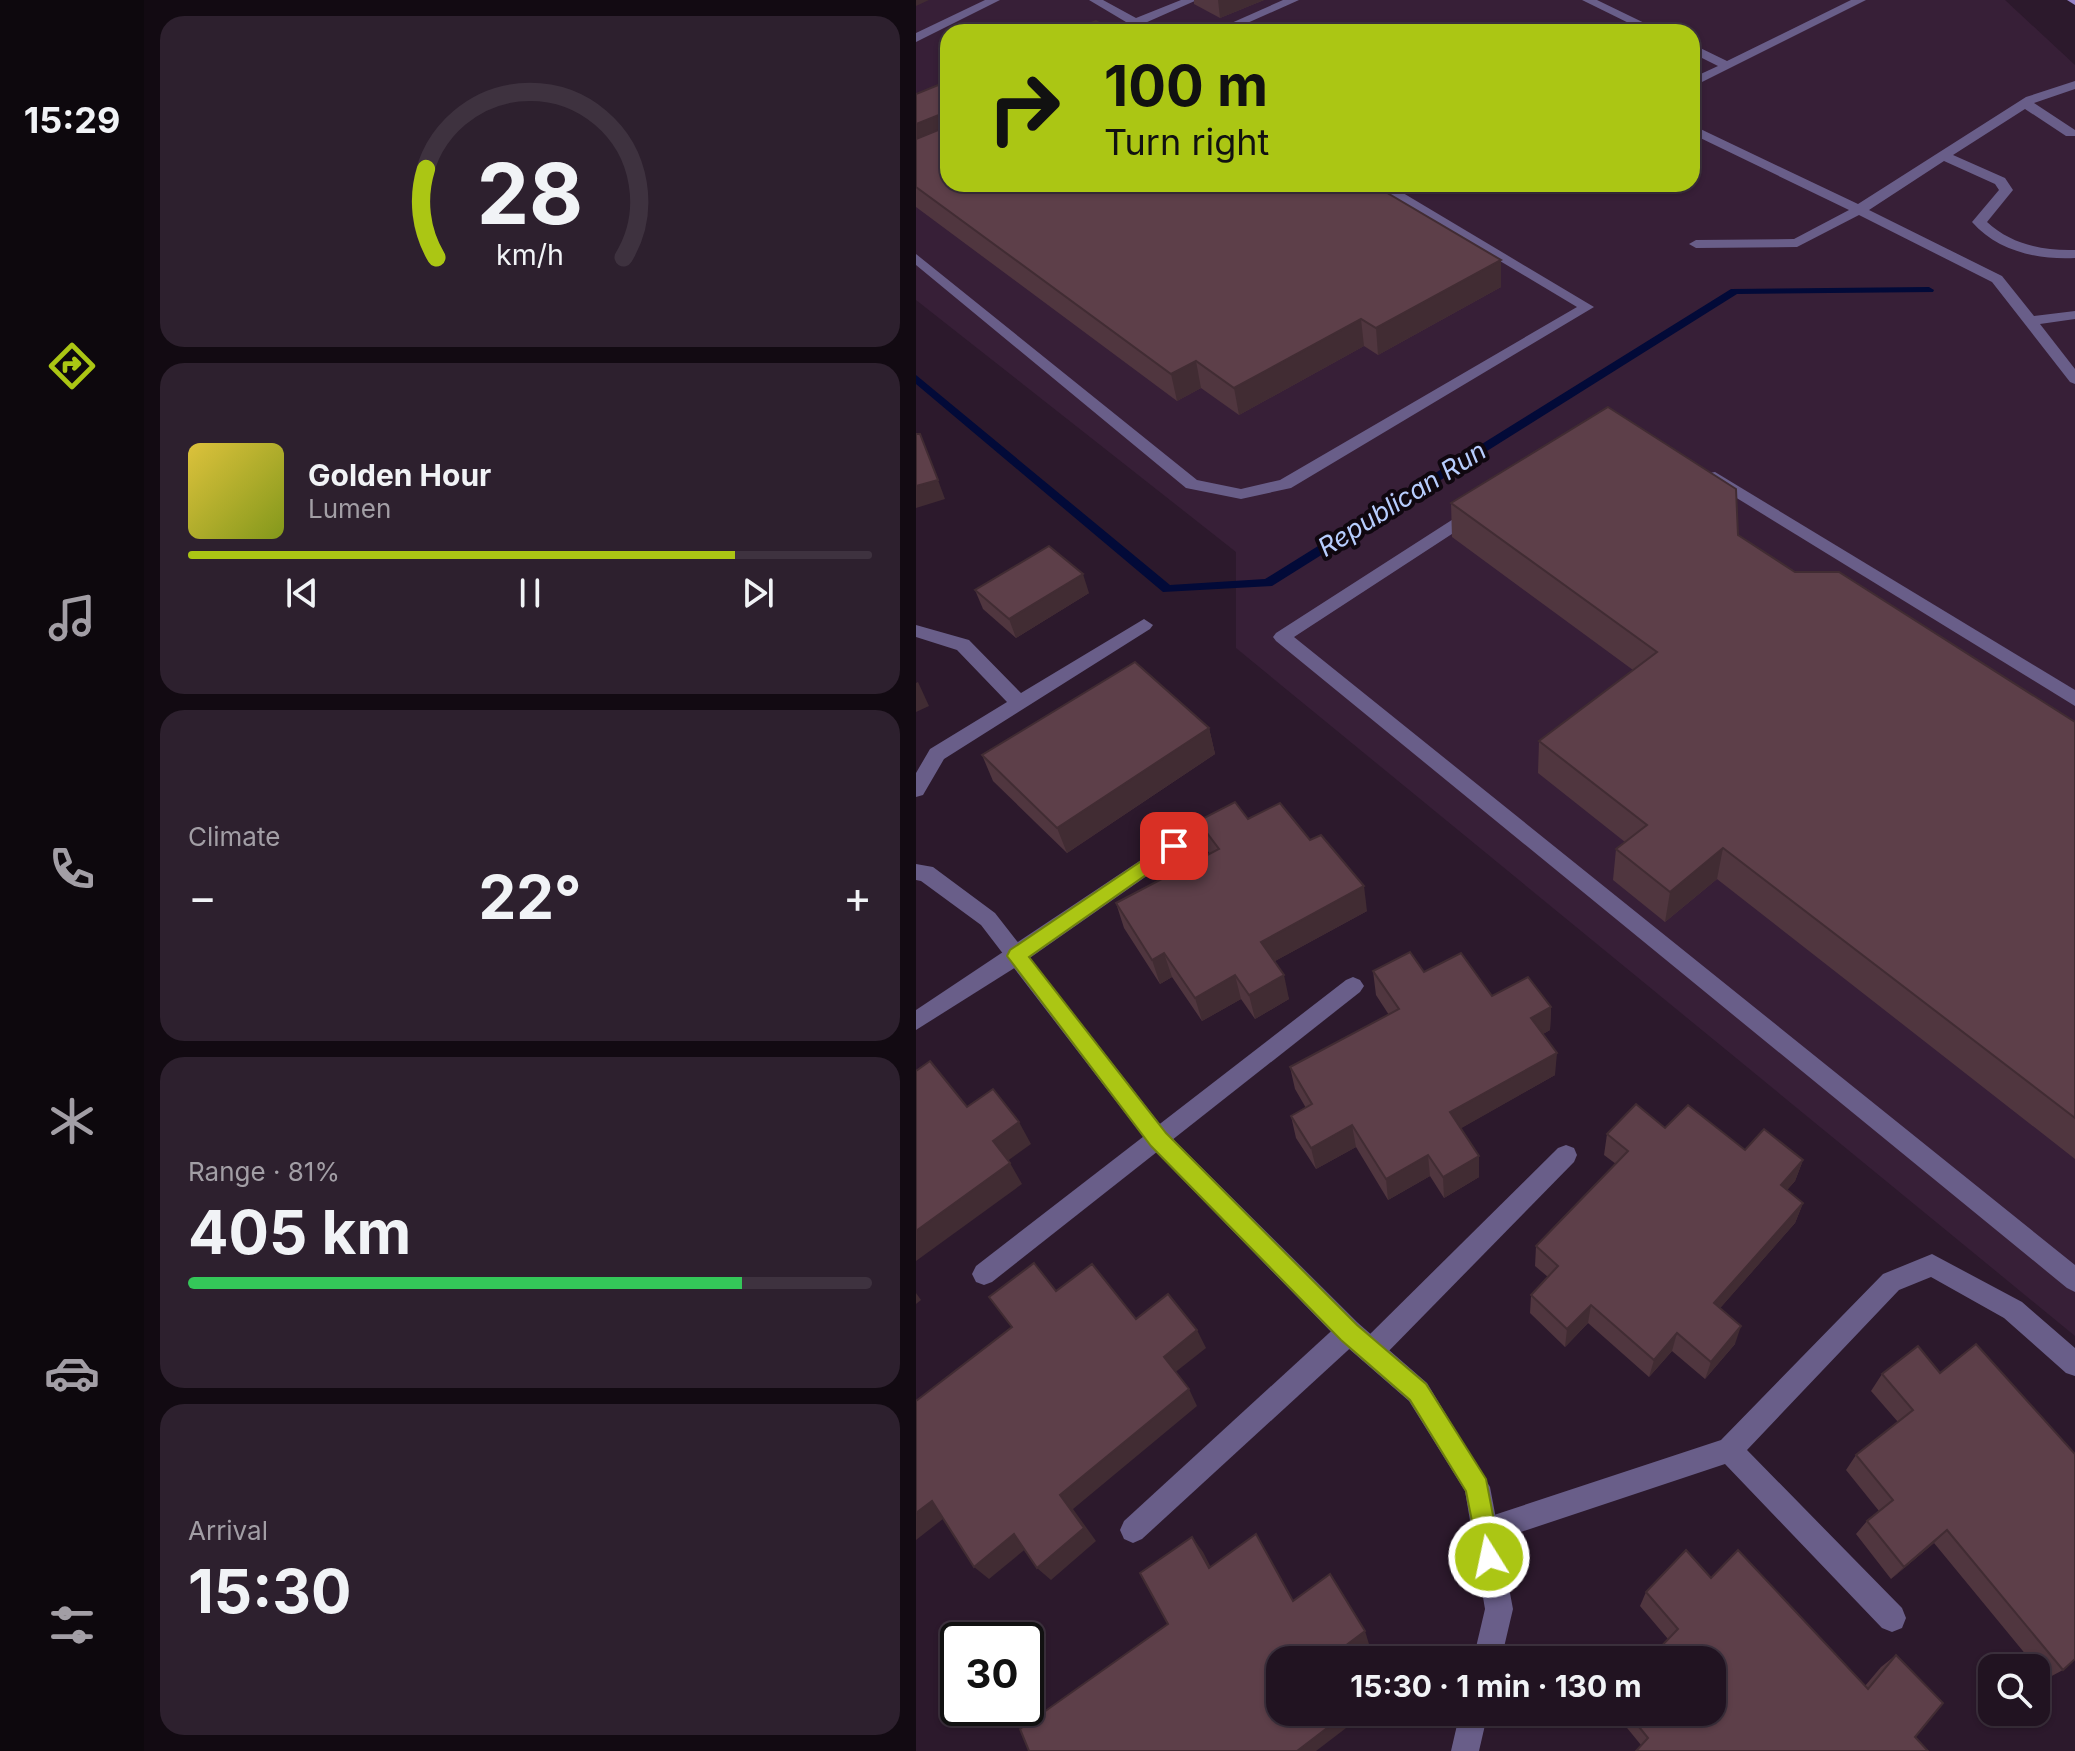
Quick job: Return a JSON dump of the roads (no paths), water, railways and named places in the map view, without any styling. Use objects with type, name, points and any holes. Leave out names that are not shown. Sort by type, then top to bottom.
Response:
[{"type":"street","points":[[945,24],[994,0]]},
{"type":"street","points":[[1095,0],[1139,24]]},
{"type":"street","points":[[1131,24],[1191,0]]},
{"type":"street","points":[[1236,24],[1293,0]]},
{"type":"street","points":[[1588,0],[1640,24]]},
{"type":"street","points":[[1700,79],[1860,0]]},
{"type":"street","points":[[916,38],[940,26]]},
{"type":"street","points":[[1700,52],[1728,66]]},
{"type":"street","points":[[1696,244],[1797,243],[1859,210],[2025,103],[2075,85]]},
{"type":"street","points":[[2025,103],[2071,133]]},
{"type":"street","points":[[1700,133],[1997,279],[2075,379]]},
{"type":"street","points":[[1943,156],[2000,181],[2006,190],[1979,222],[1987,231],[2032,252],[2055,256],[2075,254]]},
{"type":"street","points":[[916,258],[1192,484],[1241,494],[1285,484],[1587,307],[1392,192]]},
{"type":"street","points":[[2030,321],[2075,315]]},
{"type":"street","points":[[1701,469],[2075,699]]},
{"type":"street","points":[[1488,502],[1282,637],[2075,1280]]},
{"type":"street","points":[[916,790],[937,754],[1144,625]]},
{"type":"street","points":[[916,631],[963,645],[1019,703]]},
{"type":"street","points":[[916,1021],[1017,956],[1174,846]]},
{"type":"street","points":[[916,872],[926,873],[988,919],[1159,1140],[1349,1332],[1418,1392],[1477,1487],[1499,1609],[1490,1646]]},
{"type":"street","points":[[984,1274],[1353,986]]},
{"type":"street","points":[[1371,1351],[1566,1155]]},
{"type":"street","points":[[1485,1531],[1729,1450],[1891,1282],[1932,1265],[2013,1310],[2075,1364]]},
{"type":"street","points":[[1133,1530],[1349,1332]]},
{"type":"street","points":[[1729,1450],[1892,1618]]},
{"type":"street","points":[[1465,1751],[1471,1726]]},
{"type":"waterway","name":"Republican Run","points":[[916,378],[1167,589],[1268,583],[1735,291],[1929,290]]}]
